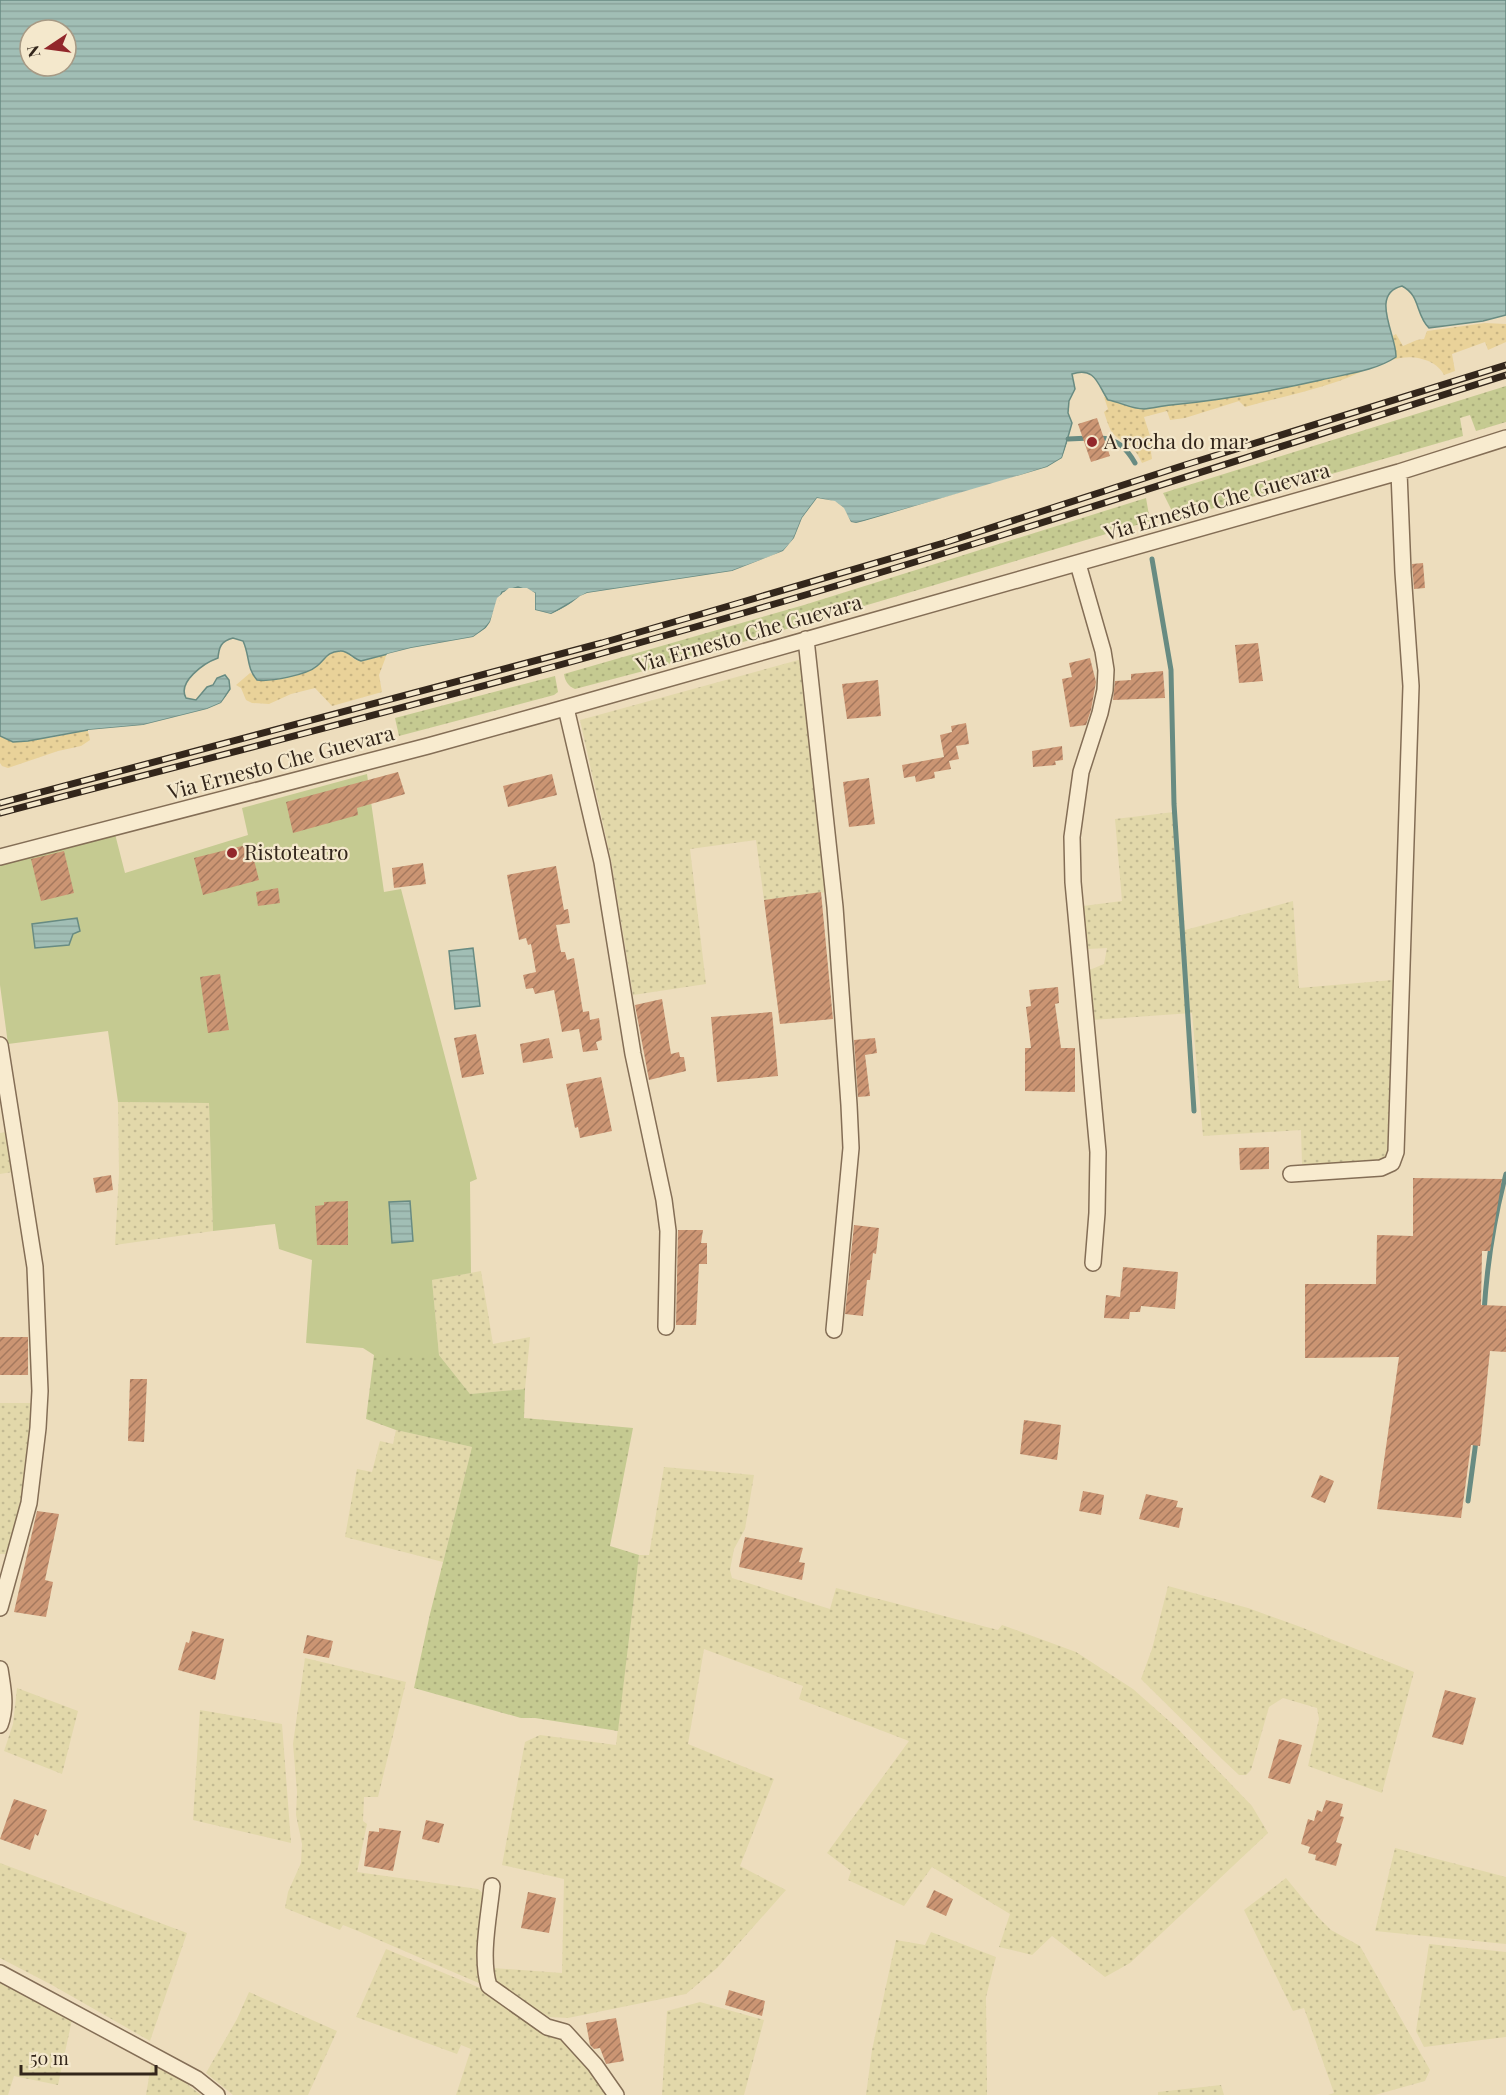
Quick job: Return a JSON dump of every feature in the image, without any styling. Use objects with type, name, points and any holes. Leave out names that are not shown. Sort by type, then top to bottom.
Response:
[{"type":"street","name":"Via Ernesto Che Guevara","points":[[0,857],[566,708],[1400,472],[1506,438]]},
{"type":"street","points":[[1290,1174],[1381,1168],[1392,1163],[1396,1152],[1411,686],[1403,572],[1400,472]]},
{"type":"street","points":[[1078,564],[1103,651],[1106,670],[1100,713],[1081,772],[1072,837],[1073,882],[1098,1152],[1094,1263]]},
{"type":"street","points":[[806,639],[835,907],[850,1116],[851,1148],[834,1330]]},
{"type":"street","points":[[566,708],[602,862],[633,1054],[664,1200],[668,1232],[666,1327]]},
{"type":"street","points":[[0,1045],[35,1267],[40,1391],[29,1503],[0,1608]]},
{"type":"street","points":[[0,1669],[5,1698],[4,1715],[0,1725]]},
{"type":"street","points":[[492,1886],[486,1953],[486,1975],[489,1986],[547,2027],[565,2032],[595,2065],[616,2095]]},
{"type":"street","points":[[0,1973],[197,2079],[217,2095]]},
{"type":"shaded area","points":[[802,659],[811,760],[827,892],[764,900],[756,840],[690,849],[706,984],[633,995],[611,860],[580,720]]},
{"type":"shaded area","points":[[1174,812],[1185,930],[1293,901],[1299,988],[1393,980],[1389,1154],[1382,1160],[1302,1164],[1301,1130],[1203,1136],[1192,1013],[1092,1020],[1087,971],[1104,964],[1107,948],[1088,949],[1083,906],[1122,901],[1115,819]]},
{"type":"shaded area","points":[[118,1102],[209,1103],[213,1231],[115,1245],[119,1174]]},
{"type":"shaded area","points":[[7,1132],[12,1172],[0,1174],[0,1133]]},
{"type":"shaded area","points":[[481,1271],[493,1344],[530,1337],[525,1389],[470,1394],[439,1355],[432,1280]]},
{"type":"shaded area","points":[[0,1403],[34,1403],[29,1474],[8,1554],[0,1554]]},
{"type":"shaded area","points":[[396,1430],[472,1447],[443,1562],[345,1537],[357,1469],[372,1472],[380,1441],[393,1444]]},
{"type":"shaded area","points":[[664,1467],[754,1475],[745,1529],[734,1549],[730,1570],[732,1578],[830,1609],[836,1588],[998,1630],[1002,1625],[1076,1652],[1133,1689],[1177,1728],[1252,1806],[1268,1833],[1130,1963],[1105,1977],[1052,1936],[1032,1955],[999,1947],[1010,1914],[932,1867],[904,1906],[848,1880],[851,1871],[827,1853],[909,1741],[799,1699],[803,1686],[704,1649],[688,1744],[774,1779],[740,1866],[786,1890],[717,1968],[686,1994],[568,2018],[549,2017],[517,1999],[496,1982],[493,1968],[562,1973],[564,1879],[502,1865],[525,1742],[540,1735],[616,1745],[639,1555],[649,1555]]},
{"type":"shaded area","points":[[1168,1586],[1248,1608],[1414,1672],[1382,1793],[1308,1766],[1319,1719],[1317,1708],[1283,1698],[1269,1707],[1251,1770],[1246,1775],[1239,1775],[1222,1759],[1141,1679],[1152,1649]]},
{"type":"shaded area","points":[[305,1658],[406,1682],[378,1797],[364,1797],[363,1821],[367,1824],[357,1872],[478,1889],[485,1895],[481,1984],[343,1925],[340,1930],[285,1908],[288,1892],[301,1863],[302,1844],[296,1815],[297,1792],[293,1744]]},
{"type":"shaded area","points":[[17,1688],[78,1711],[62,1774],[4,1751],[13,1724]]},
{"type":"shaded area","points":[[200,1710],[282,1724],[291,1843],[193,1820]]},
{"type":"shaded area","points":[[1395,1848],[1506,1877],[1506,1944],[1375,1931]]},
{"type":"shaded area","points":[[0,1863],[187,1933],[150,2041],[0,1958]]},
{"type":"shaded area","points":[[1286,1878],[1331,1930],[1360,1946],[1430,2070],[1425,2081],[1375,2095],[1328,2095],[1334,2093],[1304,2008],[1293,2011],[1244,1910]]},
{"type":"shaded area","points":[[931,1932],[996,1957],[986,1997],[987,2095],[866,2095],[872,2050],[896,1940],[925,1945]]},
{"type":"shaded area","points":[[1429,1944],[1506,1952],[1506,2037],[1424,2047],[1416,2031]]},
{"type":"shaded area","points":[[386,1949],[480,1988],[568,2042],[611,2095],[456,2095],[471,2049],[461,2045],[457,2054],[356,2017]]},
{"type":"shaded area","points":[[0,1978],[73,2015],[58,2085],[14,2076],[8,2095],[0,2095]]},
{"type":"shaded area","points":[[249,1992],[337,2031],[308,2095],[233,2095],[206,2073],[237,2019]]},
{"type":"shaded area","points":[[700,2002],[764,2020],[744,2095],[662,2095],[667,2011]]},
{"type":"shaded area","points":[[151,2065],[180,2079],[201,2095],[146,2095]]},
{"type":"shaded area","points":[[1221,2085],[1224,2095],[1158,2095],[1158,2092]]},
{"type":"green space","points":[[1506,386],[1506,422],[1476,431],[1470,415],[1460,418],[1463,436],[1176,519],[1163,493]]},
{"type":"green space","points":[[1146,498],[1150,521],[655,668],[575,689],[565,679],[564,674],[804,605]]},
{"type":"green space","points":[[555,676],[558,692],[554,695],[399,736],[395,718]]},
{"type":"green space","points":[[367,774],[384,892],[401,889],[477,1179],[470,1182],[471,1273],[432,1280],[439,1355],[374,1355],[363,1348],[306,1343],[312,1260],[279,1249],[275,1224],[213,1231],[209,1103],[118,1102],[108,1031],[8,1044],[0,985],[0,864],[115,834],[125,873],[248,835],[242,808]]},
{"type":"green space","points":[[374,1355],[439,1355],[470,1394],[525,1389],[524,1418],[633,1428],[610,1546],[639,1555],[618,1731],[535,1718],[521,1718],[414,1688],[472,1447],[396,1430],[366,1419]]},
{"type":"sand","points":[[1485,323],[1506,324],[1506,342],[1488,350],[1485,342],[1452,354],[1455,371],[1444,375],[1431,362],[1412,357],[1400,358],[1327,385],[1245,407],[1239,401],[1185,418],[1170,420],[1167,411],[1144,417],[1152,442],[1152,459],[1142,463],[1131,446],[1111,431],[1104,412],[1108,409],[1104,397],[1114,397],[1384,341],[1396,334],[1403,346],[1424,339],[1427,331]]},
{"type":"sand","points":[[338,651],[359,661],[387,654],[379,675],[382,692],[332,706],[315,688],[291,694],[269,704],[252,703],[246,700],[241,688],[236,685],[250,673],[264,681],[319,665],[322,659]]},
{"type":"sand","points":[[88,730],[90,740],[81,746],[58,751],[8,768],[0,763],[0,736],[2,738],[50,738]]},
{"type":"water","points":[[0,0],[1506,0],[1506,315],[1483,321],[1429,328],[1412,295],[1402,286],[1392,290],[1387,298],[1387,317],[1396,357],[1388,362],[1360,372],[1209,401],[1144,409],[1135,408],[1108,400],[1091,375],[1080,372],[1072,374],[1075,389],[1069,401],[1068,413],[1072,423],[1062,458],[1047,467],[856,523],[851,522],[841,507],[835,503],[817,498],[802,518],[794,538],[783,551],[732,571],[587,593],[551,614],[535,610],[535,593],[518,587],[502,592],[490,622],[473,637],[411,648],[361,661],[346,652],[335,652],[329,654],[312,669],[288,677],[257,680],[251,671],[243,641],[233,638],[221,645],[218,658],[193,674],[185,686],[186,698],[196,700],[207,687],[213,685],[217,678],[225,675],[229,680],[230,689],[221,703],[207,709],[143,725],[88,730],[13,742],[0,736]]},
{"type":"water","points":[[77,918],[80,931],[73,934],[69,945],[35,948],[32,924]]},
{"type":"water","points":[[473,948],[480,1006],[455,1009],[449,951]]},
{"type":"water","points":[[410,1201],[413,1241],[392,1243],[389,1202]]},
{"type":"pier","points":[[1071,432],[1064,459],[1049,470],[856,526],[849,524],[841,510],[833,504],[818,501],[805,519],[797,540],[785,553],[733,574],[587,596],[551,617],[539,616],[532,612],[532,595],[526,591],[510,591],[500,600],[488,630],[474,639],[385,658],[387,654],[411,648],[473,637],[486,628],[497,598],[509,588],[527,588],[535,593],[535,610],[551,614],[587,593],[732,571],[783,551],[794,538],[802,518],[817,498],[835,501],[844,508],[851,522],[864,521],[1047,467],[1062,458]]},
{"type":"pier","points":[[233,687],[230,697],[223,706],[208,712],[144,728],[88,733],[88,730],[143,725],[207,709],[221,703]]},
{"type":"building","points":[[1097,418],[1110,456],[1091,462],[1078,424]]},
{"type":"building","points":[[1423,563],[1425,588],[1414,589],[1412,564]]},
{"type":"building","points":[[1258,643],[1263,681],[1239,683],[1235,645]]},
{"type":"building","points":[[1090,658],[1096,682],[1091,710],[1086,725],[1070,727],[1062,679],[1072,677],[1069,663]]},
{"type":"building","points":[[1163,671],[1165,698],[1113,700],[1115,681],[1131,680],[1131,674]]},
{"type":"building","points":[[878,680],[881,716],[847,719],[842,684]]},
{"type":"building","points":[[966,723],[969,744],[956,746],[959,759],[949,761],[951,769],[934,772],[935,778],[916,782],[915,776],[904,778],[902,765],[944,757],[940,735],[952,732],[951,726]]},
{"type":"building","points":[[1062,746],[1063,760],[1055,761],[1056,765],[1033,767],[1032,751]]},
{"type":"building","points":[[398,772],[405,794],[357,808],[358,815],[293,833],[286,802]]},
{"type":"building","points":[[552,774],[557,795],[508,807],[503,786]]},
{"type":"building","points":[[869,778],[875,824],[849,827],[843,782]]},
{"type":"building","points":[[250,844],[259,880],[203,895],[194,858]]},
{"type":"building","points":[[64,851],[74,893],[41,901],[31,859]]},
{"type":"building","points":[[423,863],[426,884],[394,888],[392,868]]},
{"type":"building","points":[[556,866],[564,910],[568,909],[570,923],[556,925],[561,952],[565,952],[567,960],[574,958],[583,1012],[589,1011],[590,1020],[599,1018],[602,1040],[596,1042],[598,1050],[583,1052],[579,1029],[562,1032],[554,990],[535,994],[533,988],[526,989],[523,975],[536,972],[531,944],[528,945],[526,938],[519,940],[507,875]]},
{"type":"building","points":[[278,888],[280,903],[258,906],[256,892]]},
{"type":"building","points":[[821,892],[833,1019],[780,1024],[764,900]]},
{"type":"building","points":[[220,974],[229,1030],[208,1033],[200,977]]},
{"type":"building","points":[[1058,987],[1059,1003],[1055,1004],[1061,1048],[1075,1048],[1075,1092],[1025,1091],[1025,1048],[1031,1048],[1026,1007],[1031,1006],[1029,990]]},
{"type":"building","points":[[662,999],[671,1054],[679,1052],[680,1057],[684,1057],[686,1071],[649,1080],[635,1005]]},
{"type":"building","points":[[772,1012],[778,1076],[717,1082],[711,1017]]},
{"type":"building","points":[[476,1034],[484,1074],[462,1078],[454,1038]]},
{"type":"building","points":[[549,1038],[553,1058],[523,1063],[520,1044]]},
{"type":"building","points":[[875,1038],[877,1053],[865,1055],[870,1096],[858,1097],[854,1040]]},
{"type":"building","points":[[601,1077],[612,1131],[580,1138],[578,1127],[575,1128],[566,1084]]},
{"type":"building","points":[[1269,1147],[1269,1169],[1240,1170],[1239,1148]]},
{"type":"building","points":[[111,1175],[113,1190],[96,1193],[93,1178]]},
{"type":"building","points":[[1413,1178],[1502,1179],[1490,1251],[1482,1251],[1481,1305],[1506,1306],[1506,1352],[1490,1351],[1480,1446],[1471,1445],[1461,1518],[1377,1509],[1399,1357],[1305,1358],[1305,1284],[1376,1284],[1377,1235],[1413,1236]]},
{"type":"building","points":[[348,1201],[348,1245],[317,1245],[315,1206],[324,1205],[324,1202]]},
{"type":"building","points":[[854,1225],[879,1228],[870,1280],[867,1280],[863,1316],[845,1314]]},
{"type":"building","points":[[678,1230],[703,1230],[701,1243],[707,1243],[707,1264],[699,1264],[696,1325],[676,1325]]},
{"type":"building","points":[[1123,1267],[1178,1272],[1175,1309],[1141,1306],[1140,1312],[1130,1312],[1129,1319],[1104,1318],[1106,1295],[1120,1297]]},
{"type":"building","points":[[0,1337],[28,1337],[28,1375],[0,1375]]},
{"type":"building","points":[[130,1379],[147,1379],[144,1442],[128,1441]]},
{"type":"building","points":[[1024,1420],[1061,1425],[1057,1460],[1020,1454]]},
{"type":"building","points":[[1320,1475],[1334,1481],[1325,1503],[1311,1497]]},
{"type":"building","points":[[1083,1491],[1104,1495],[1101,1515],[1079,1511]]},
{"type":"building","points":[[1146,1494],[1178,1501],[1176,1507],[1183,1508],[1179,1528],[1139,1519]]},
{"type":"building","points":[[37,1511],[59,1514],[45,1580],[53,1582],[46,1617],[14,1612]]},
{"type":"building","points":[[745,1537],[803,1548],[799,1562],[805,1563],[802,1580],[739,1567]]},
{"type":"building","points":[[192,1631],[224,1639],[215,1680],[178,1670],[186,1642],[189,1643]]},
{"type":"building","points":[[307,1635],[333,1641],[329,1658],[303,1653]]},
{"type":"building","points":[[1445,1690],[1476,1698],[1463,1745],[1432,1737]]},
{"type":"building","points":[[1279,1739],[1302,1745],[1290,1784],[1268,1778]]},
{"type":"building","points":[[14,1799],[47,1810],[38,1836],[35,1834],[30,1850],[0,1839]]},
{"type":"building","points":[[1326,1800],[1343,1804],[1340,1816],[1344,1817],[1336,1842],[1342,1844],[1336,1866],[1315,1860],[1316,1855],[1308,1853],[1310,1847],[1301,1844],[1308,1819],[1314,1821],[1317,1810],[1322,1812]]},
{"type":"building","points":[[426,1820],[444,1824],[439,1843],[422,1839]]},
{"type":"building","points":[[379,1828],[401,1831],[393,1871],[364,1866],[369,1831],[379,1832]]},
{"type":"building","points":[[934,1890],[953,1899],[946,1916],[926,1907]]},
{"type":"building","points":[[528,1892],[556,1898],[549,1933],[521,1928]]},
{"type":"building","points":[[729,1990],[765,2001],[762,2016],[725,2005]]},
{"type":"building","points":[[616,2018],[624,2061],[606,2064],[600,2048],[594,2049],[590,2045],[586,2023]]},
{"type":"waterway","points":[[1068,439],[1090,438]]},
{"type":"waterway","points":[[1099,438],[1105,438],[1121,445],[1135,463]]},
{"type":"waterway","points":[[1152,559],[1171,670],[1174,804],[1194,1111]]},
{"type":"waterway","points":[[1484,1312],[1492,1242],[1506,1174]]},
{"type":"waterway","points":[[1468,1501],[1476,1441]]},
{"type":"railway","points":[[0,803],[602,643],[947,542],[1506,365]]},
{"type":"railway","points":[[0,813],[472,689],[754,610],[1036,524],[1506,375]]},
{"type":"place","name":"A rocha do mar","points":[[1092,442]]},
{"type":"place","name":"Ristoteatro","points":[[232,853]]}]
